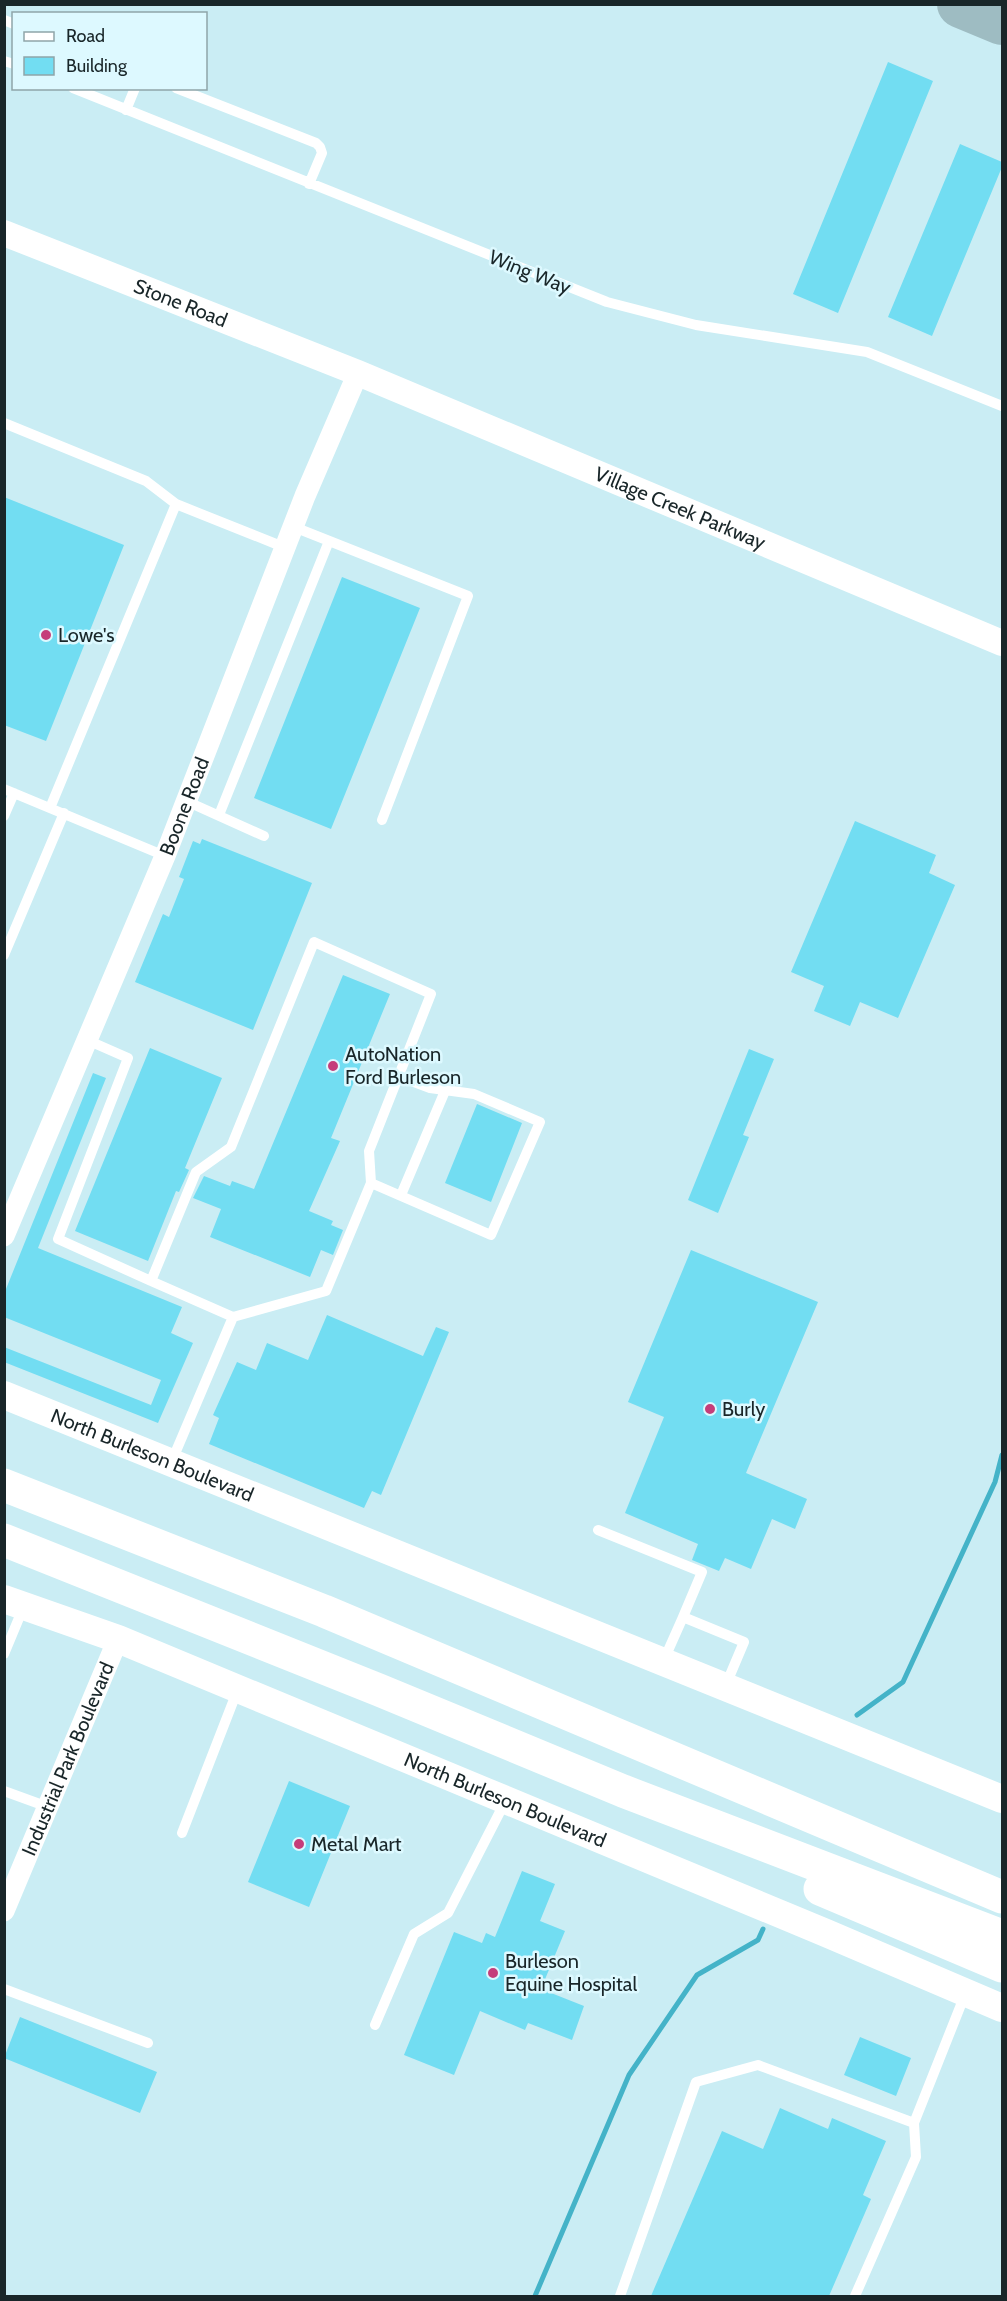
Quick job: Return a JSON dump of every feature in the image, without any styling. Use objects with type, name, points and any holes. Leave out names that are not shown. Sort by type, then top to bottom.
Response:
[{"type":"highway","points":[[4,1485],[324,1611],[1002,1897]]},
{"type":"highway","points":[[4,1540],[379,1690],[623,1791],[1002,1936]]},
{"type":"highway","points":[[4,1547],[57,1562]]},
{"type":"highway","points":[[640,1745],[764,1779],[1002,1874]]},
{"type":"highway","points":[[623,1791],[638,1813],[1002,1966]]},
{"type":"main road","name":"North Burleson Boulevard","points":[[4,1395],[1002,1799]]},
{"type":"main road","name":"North Burleson Boulevard","points":[[14,1602],[118,1640],[238,1689],[1002,2008]]},
{"type":"street","name":"Stone Road","points":[[4,232],[358,374]]},
{"type":"street","name":"Boone Road","points":[[4,1236],[165,856],[294,527],[358,374]]},
{"type":"street","name":"Village Creek Parkway","points":[[358,374],[1002,643]]},
{"type":"street","name":"Industrial Park Boulevard","points":[[4,1911],[118,1640]]},
{"type":"lane","name":"Wing Way","points":[[77,90],[607,302],[696,325],[867,352],[1002,406]]},
{"type":"lane","points":[[126,110],[134,90]]},
{"type":"lane","points":[[181,90],[316,143],[322,153],[309,184]]},
{"type":"lane","points":[[4,423],[147,481],[176,504],[286,548]]},
{"type":"lane","points":[[50,808],[176,504]]},
{"type":"lane","points":[[294,527],[468,596],[382,820]]},
{"type":"lane","points":[[219,815],[329,541]]},
{"type":"lane","points":[[4,816],[9,791],[165,856]]},
{"type":"lane","points":[[186,801],[264,836]]},
{"type":"lane","points":[[4,955],[64,813]]},
{"type":"lane","points":[[87,1040],[128,1058],[58,1239],[152,1281],[233,1317],[326,1290],[371,1183],[369,1151],[431,994],[314,942],[231,1147],[196,1172],[152,1281]]},
{"type":"lane","points":[[371,1183],[491,1235],[540,1122],[474,1094],[430,1088],[398,1076]]},
{"type":"lane","points":[[401,1195],[445,1091]]},
{"type":"lane","points":[[171,1463],[233,1317]]},
{"type":"lane","points":[[598,1530],[702,1572],[663,1662]]},
{"type":"lane","points":[[4,1654],[14,1602]]},
{"type":"lane","points":[[683,1617],[744,1642],[725,1687]]},
{"type":"lane","points":[[182,1833],[238,1689]]},
{"type":"lane","points":[[4,1791],[48,1807]]},
{"type":"lane","points":[[375,2025],[414,1934],[448,1913],[506,1800]]},
{"type":"lane","points":[[6,1992],[148,2043]]},
{"type":"lane","points":[[855,2296],[916,2157],[914,2123],[966,1992]]},
{"type":"lane","points":[[620,2296],[696,2082],[758,2065],[914,2123]]},
{"type":"building","points":[[888,62],[933,81],[838,313],[793,294]]},
{"type":"building","points":[[960,144],[1002,162],[1002,167],[932,336],[888,317]]},
{"type":"building","name":"Lowe's","points":[[4,497],[124,545],[46,741],[4,725]]},
{"type":"building","points":[[342,577],[420,608],[331,829],[254,798]]},
{"type":"building","points":[[855,821],[936,855],[929,873],[955,885],[898,1018],[860,1002],[850,1026],[814,1011],[824,986],[791,972]]},
{"type":"building","points":[[202,839],[312,883],[253,1030],[135,982],[163,914],[169,917],[184,879],[179,877],[193,841],[200,844]]},
{"type":"building","points":[[343,975],[390,994],[331,1138],[340,1141],[309,1211],[333,1221],[331,1225],[343,1230],[333,1255],[321,1250],[310,1277],[210,1237],[221,1209],[193,1198],[204,1176],[230,1186],[232,1181],[254,1189]]},
{"type":"building","points":[[150,1048],[222,1078],[185,1168],[189,1170],[179,1192],[176,1191],[148,1261],[75,1231]]},
{"type":"building","points":[[749,1049],[774,1059],[743,1135],[749,1137],[718,1213],[688,1200]]},
{"type":"building","points":[[93,1073],[106,1078],[38,1248],[182,1307],[171,1333],[193,1343],[158,1423],[4,1362],[4,1347],[151,1405],[161,1380],[4,1317],[4,1294]]},
{"type":"building","points":[[477,1104],[522,1123],[491,1202],[445,1183]]},
{"type":"building","name":"Burly","points":[[691,1250],[818,1302],[746,1473],[807,1499],[795,1529],[772,1519],[751,1569],[725,1558],[719,1571],[692,1560],[698,1544],[625,1513],[664,1417],[628,1402]]},
{"type":"building","points":[[327,1315],[423,1356],[436,1327],[449,1332],[381,1495],[372,1491],[364,1508],[209,1444],[219,1418],[213,1415],[237,1362],[256,1370],[267,1343],[308,1360]]},
{"type":"building","name":"Metal Mart","points":[[289,1781],[350,1806],[309,1907],[248,1882]]},
{"type":"building","name":"Burleson Equine Hospital","points":[[522,1871],[555,1884],[540,1921],[565,1931],[541,1989],[584,2006],[572,2040],[528,2023],[525,2030],[480,2011],[454,2075],[404,2055],[454,1932],[482,1943],[486,1933],[495,1937]]},
{"type":"building","points":[[20,2017],[157,2072],[140,2113],[4,2058]]},
{"type":"building","points":[[860,2037],[911,2058],[896,2096],[844,2075]]},
{"type":"building","points":[[780,2108],[828,2129],[832,2118],[886,2141],[863,2195],[871,2199],[829,2296],[651,2296],[722,2131],[763,2149]]},
{"type":"waterway","points":[[857,1715],[903,1682],[995,1482],[1002,1455]]},
{"type":"waterway","points":[[535,2296],[629,2075],[697,1975],[758,1940],[763,1929]]},
{"type":"taxiway","points":[[961,4],[1002,21]]},
{"type":"place","name":"Lowe's","points":[[46,635]]},
{"type":"place","name":"AutoNation Ford Burleson","points":[[333,1066]]},
{"type":"place","name":"Burly","points":[[710,1409]]},
{"type":"place","name":"Metal Mart","points":[[299,1844]]},
{"type":"place","name":"Burleson Equine Hospital","points":[[493,1973]]}]
